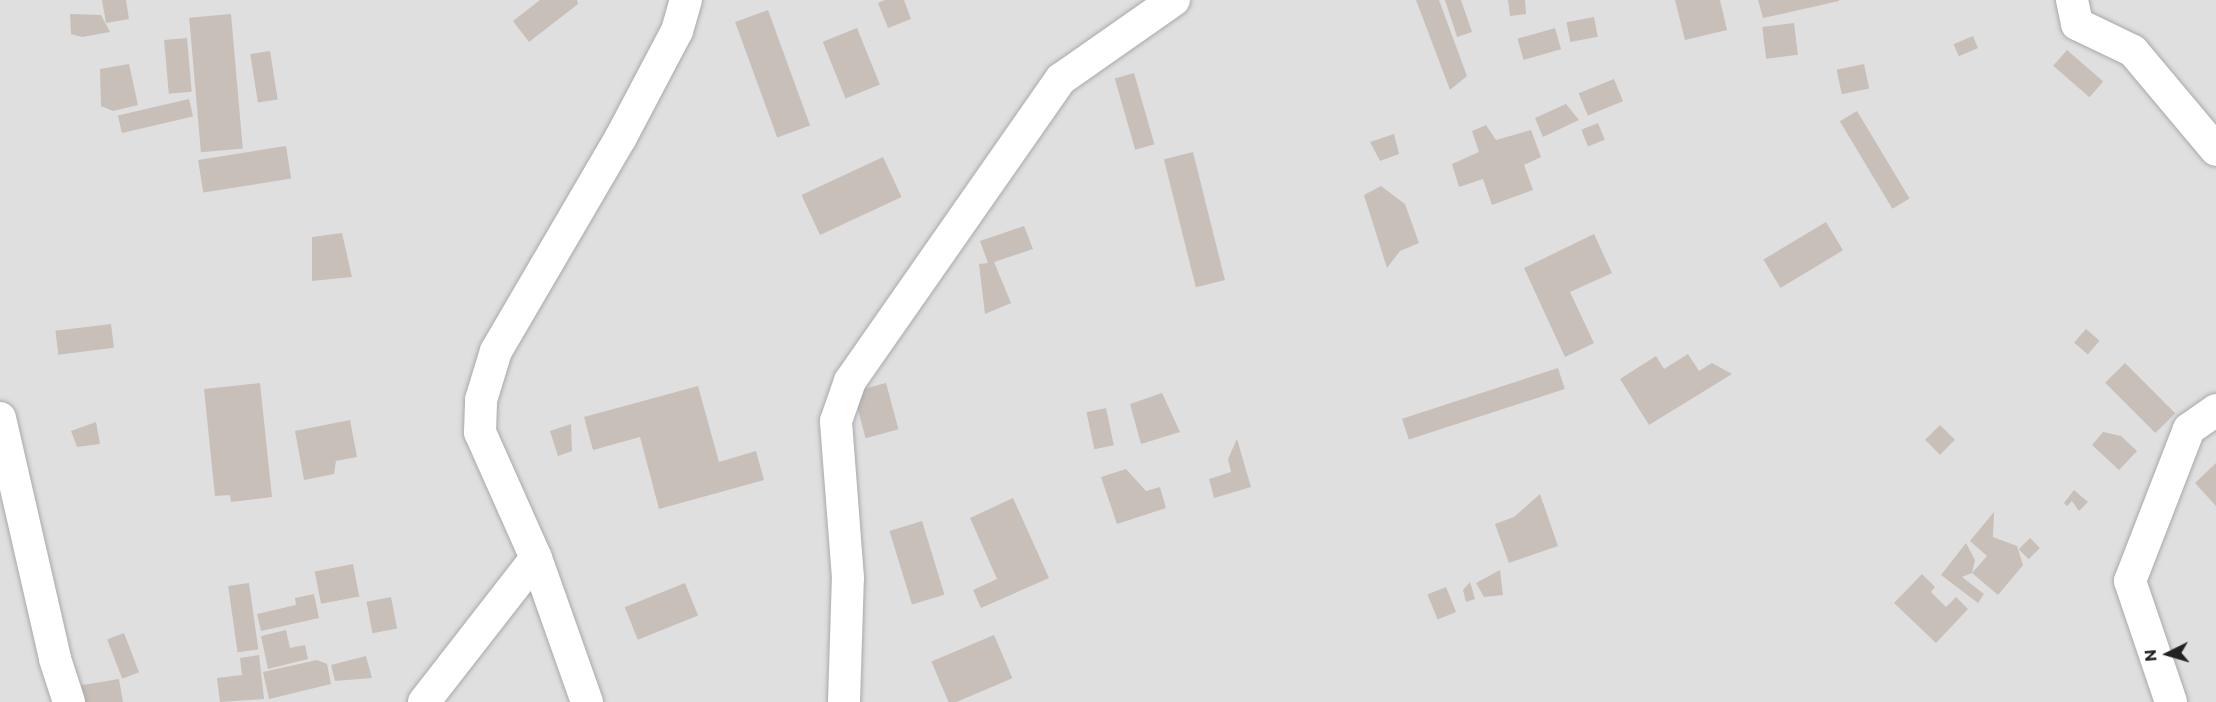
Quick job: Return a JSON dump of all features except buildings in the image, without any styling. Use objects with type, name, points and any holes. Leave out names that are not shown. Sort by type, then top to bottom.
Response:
[{"type":"street","points":[[587,702],[536,558],[480,432],[481,400],[496,351],[620,139],[677,31],[686,0]]},
{"type":"street","points":[[844,702],[848,578],[836,422],[850,381],[1061,79],[1174,0]]},
{"type":"street","points":[[2072,0],[2077,24],[2133,51],[2216,150]]},
{"type":"street","points":[[2170,702],[2130,581],[2190,429],[2216,410]]},
{"type":"street","points":[[0,418],[55,659],[69,702]]},
{"type":"street","points":[[424,702],[536,558]]},
{"type":"shaded area","points":[[0,0],[2216,0],[2216,702],[0,702]]}]
